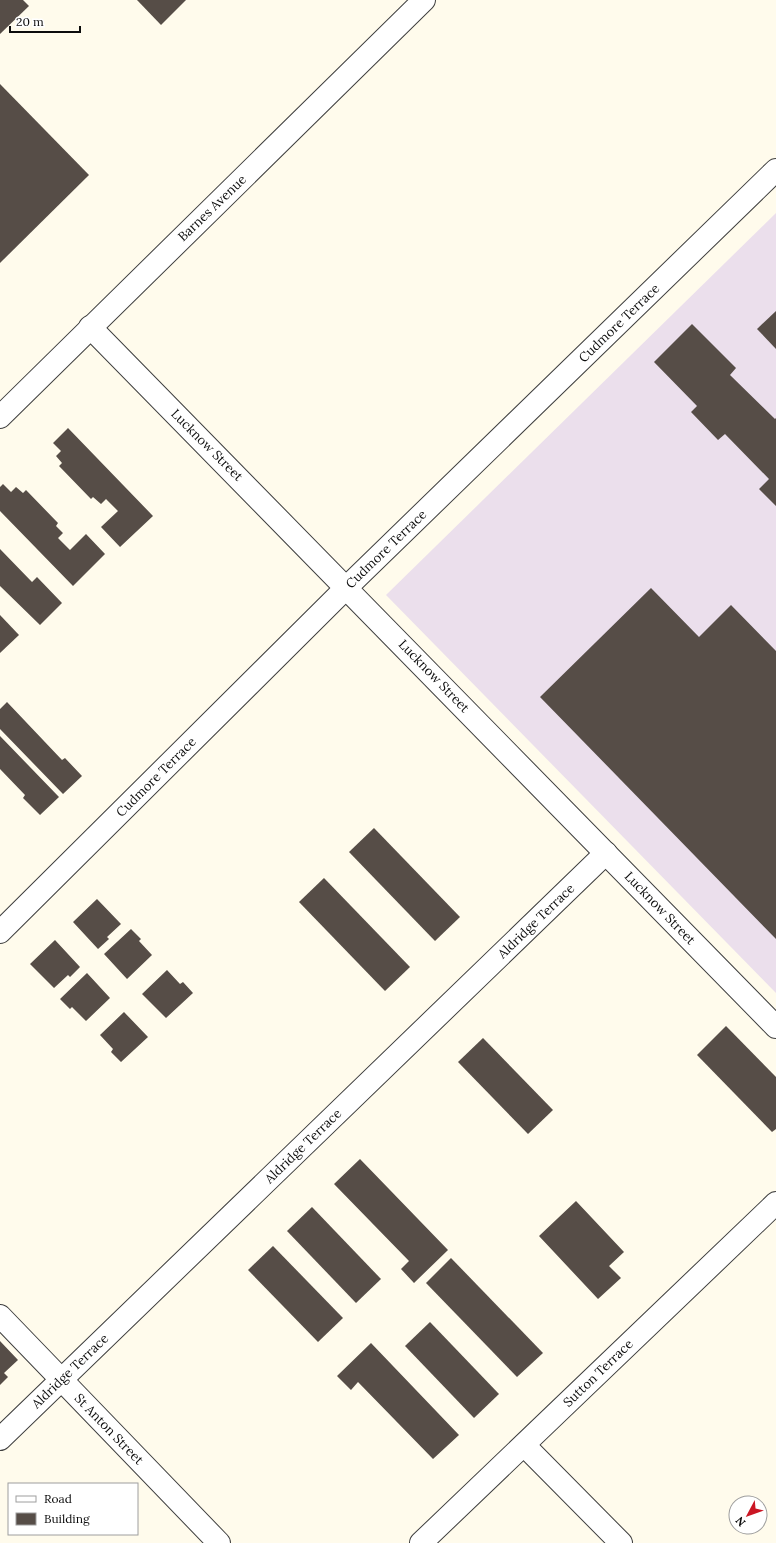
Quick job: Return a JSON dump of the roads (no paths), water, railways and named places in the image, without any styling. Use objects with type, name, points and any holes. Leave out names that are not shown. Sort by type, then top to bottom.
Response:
[{"type":"street","name":"Barnes Avenue","points":[[0,417],[424,0]]},
{"type":"street","name":"Cudmore Terrace","points":[[0,932],[347,588],[776,170]]},
{"type":"street","name":"Lucknow Street","points":[[90,327],[776,1027]]},
{"type":"street","name":"Aldridge Terrace","points":[[0,1439],[606,853]]},
{"type":"street","name":"Sutton Terrace","points":[[421,1543],[776,1203]]},
{"type":"street","name":"St Anton Street","points":[[0,1316],[219,1543]]},
{"type":"street","points":[[524,1445],[621,1543]]}]
